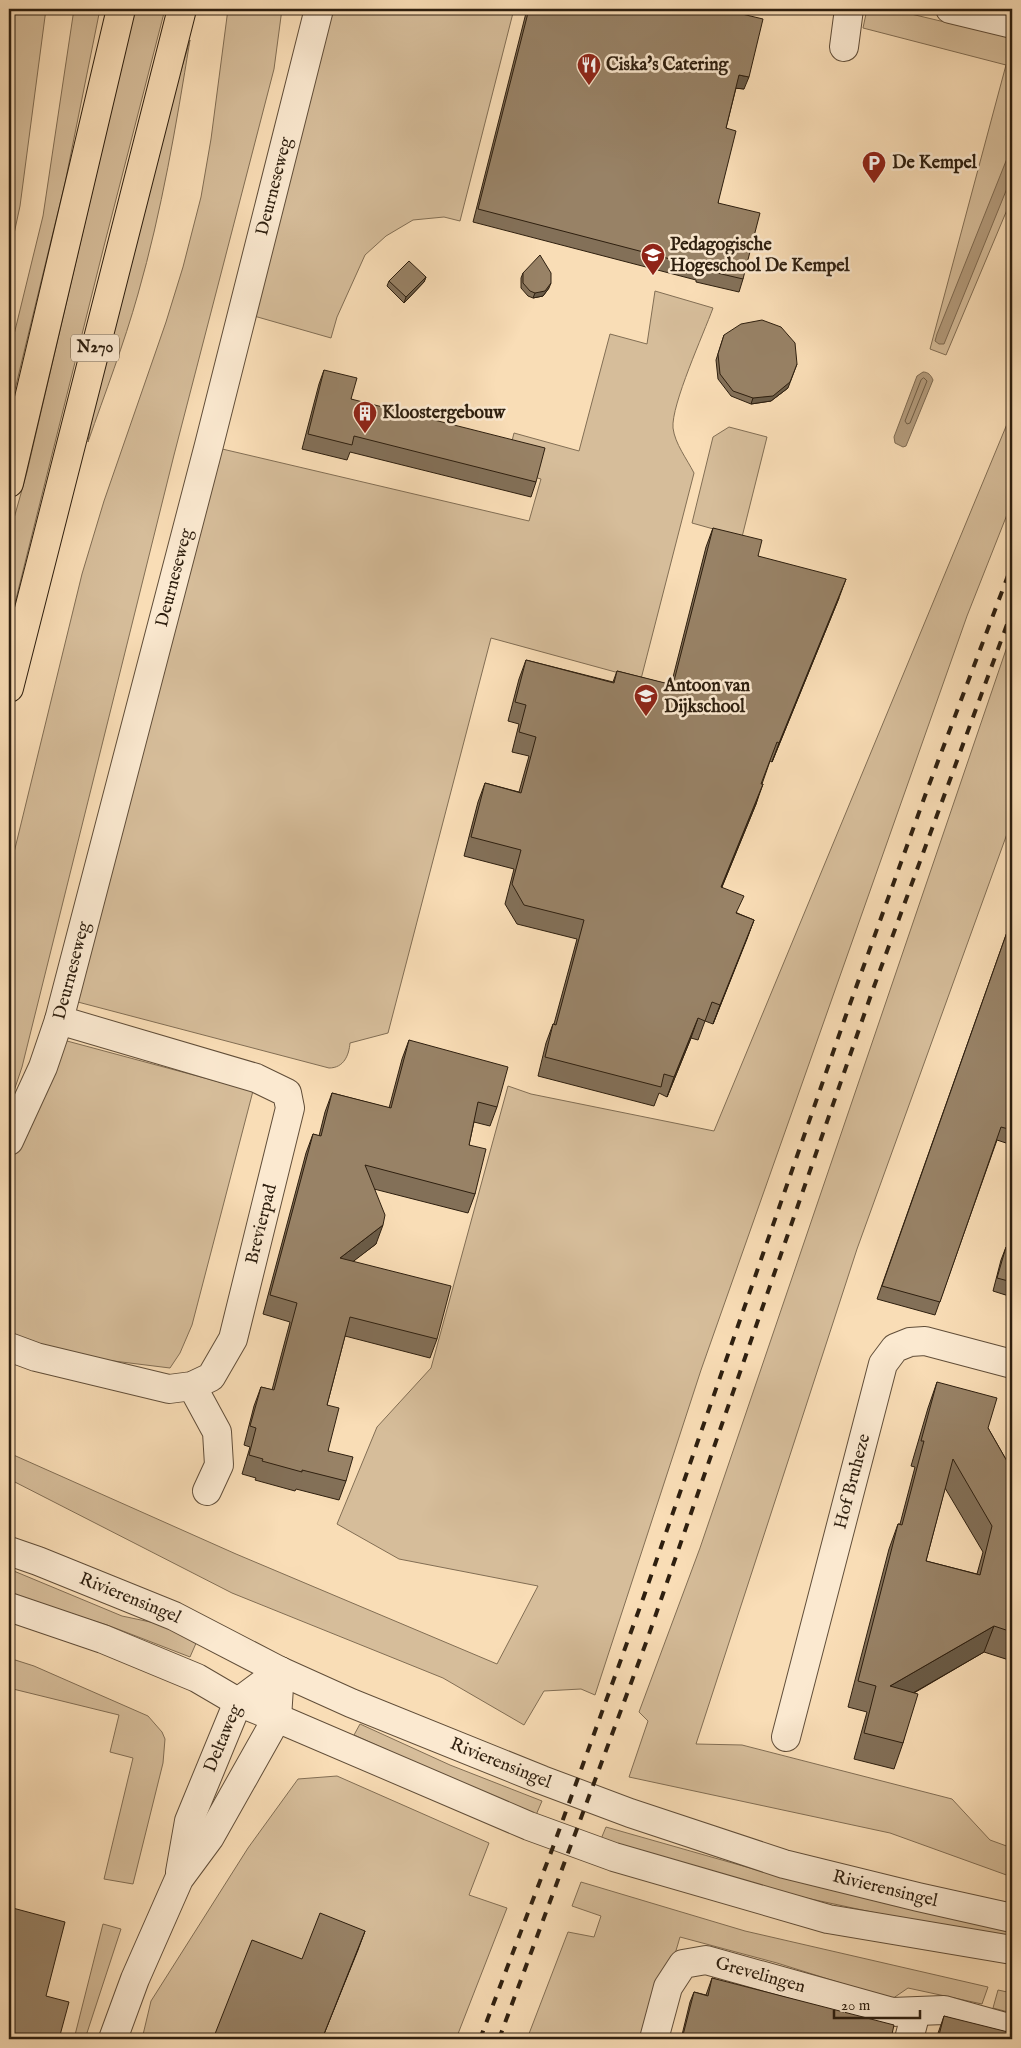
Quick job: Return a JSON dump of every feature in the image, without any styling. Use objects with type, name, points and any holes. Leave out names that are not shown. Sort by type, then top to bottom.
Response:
[{"type":"main road","points":[[9,483],[121,9]]},
{"type":"main road","name":"N270","points":[[9,688],[182,9]]},
{"type":"street","name":"Deurneseweg","points":[[9,1141],[43,1067],[59,1020],[209,445],[319,9]]},
{"type":"street","points":[[844,47],[849,9]]},
{"type":"street","points":[[950,9],[1012,24]]},
{"type":"street","name":"Brevierpad","points":[[9,1347],[36,1358],[168,1389],[192,1386],[212,1377],[234,1339],[290,1108],[287,1093],[256,1078],[59,1020]]},
{"type":"street","name":"Hof Bruheze","points":[[786,1737],[883,1364],[896,1348],[910,1342],[925,1341],[1012,1364]]},
{"type":"street","points":[[192,1386],[217,1432],[220,1464],[208,1491]]},
{"type":"street","name":"Rivierensingel","points":[[9,1551],[174,1616],[280,1671],[360,1706],[630,1813],[784,1864],[1012,1918]]},
{"type":"street","name":"Rivierensingel","points":[[9,1607],[103,1639],[188,1675],[238,1702],[529,1826],[614,1857],[828,1919],[1012,1950]]},
{"type":"street","name":"Deltaweg","points":[[179,1879],[189,1821],[238,1702],[280,1671]]},
{"type":"street","name":"Deltaweg","points":[[113,2039],[135,1979],[179,1879],[210,1838],[277,1718],[280,1671]]},
{"type":"street","name":"Grevelingen","points":[[654,2039],[668,1987],[683,1964],[706,1960],[892,2012],[944,2010],[1012,2029]]},
{"type":"street","points":[[908,2039],[916,2012]]},
{"type":"shaded area","points":[[9,9],[46,9],[20,206],[9,257]]},
{"type":"shaded area","points":[[74,9],[100,9],[65,183],[9,414],[9,355],[43,216]]},
{"type":"shaded area","points":[[133,9],[165,9],[9,627],[9,536],[27,472]]},
{"type":"shaded area","points":[[228,9],[282,9],[274,69],[174,455],[22,1067],[9,1106],[9,873],[82,574],[104,501],[166,322],[183,267],[201,197],[211,139]]},
{"type":"shaded area","points":[[332,9],[514,9],[460,221],[444,217],[413,220],[386,236],[365,255],[337,317],[331,338],[254,316],[328,15]]},
{"type":"shaded area","points":[[867,9],[890,9],[1012,38],[1012,198],[946,355],[930,349],[1006,65],[863,28]]},
{"type":"shaded area","points":[[190,40],[168,168],[147,262],[127,331],[88,442],[95,395],[159,145]]},
{"type":"shaded area","points":[[655,291],[713,308],[682,387],[674,417],[673,428],[676,440],[694,473],[641,679],[491,638],[388,1033],[350,1043],[345,1060],[338,1066],[329,1068],[74,1001],[218,448],[529,521],[541,479],[505,469],[514,433],[579,451],[610,334],[647,344]]},
{"type":"shaded area","points":[[1012,412],[1012,502],[967,616],[701,1370],[595,1695],[581,1689],[544,1691],[524,1725],[443,1678],[232,1593],[9,1479],[9,1453],[236,1554],[497,1664],[538,1586],[399,1559],[337,1524],[377,1427],[431,1368],[508,1086],[531,1094],[714,1131]]},
{"type":"shaded area","points":[[729,427],[767,437],[742,537],[692,523],[713,437]]},
{"type":"shaded area","points":[[1012,632],[1012,820],[857,1249],[696,1744],[742,1745],[952,1799],[990,1840],[1012,1848],[1012,1877],[890,1833],[629,1777],[648,1721],[639,1712],[700,1548]]},
{"type":"shaded area","points":[[67,1041],[253,1091],[192,1325],[180,1353],[170,1368],[9,1348],[9,1164]]},
{"type":"shaded area","points":[[9,1569],[122,1616],[174,1627],[197,1641],[190,1657],[110,1626],[9,1594]]},
{"type":"shaded area","points":[[9,1658],[34,1666],[148,1716],[162,1732],[165,1739],[163,1763],[133,1884],[104,1879],[133,1758],[110,1752],[119,1715],[9,1688]]},
{"type":"shaded area","points":[[360,1724],[450,1765],[542,1801],[536,1815],[354,1735]]},
{"type":"shaded area","points":[[337,1776],[489,1843],[469,1895],[507,1908],[456,2039],[142,2039],[151,2001],[248,1848],[298,1779]]},
{"type":"shaded area","points":[[606,1827],[764,1872],[1012,1927],[1012,1942],[792,1895],[601,1839]]},
{"type":"shaded area","points":[[581,1882],[745,1931],[988,1987],[982,2004],[908,1988],[892,1999],[777,1963],[680,1937],[650,2039],[527,2039],[568,1932],[594,1937],[601,1916],[572,1906]]},
{"type":"shaded area","points":[[103,1924],[121,1929],[85,2039],[74,2039]]},
{"type":"shaded area","points":[[998,1990],[1012,1993],[1012,2013],[993,2008]]},
{"type":"water","points":[[1012,146],[1012,176],[944,344],[939,344],[935,341],[937,334]]},
{"type":"water","points":[[923,372],[929,374],[933,380],[906,446],[903,447],[895,443],[894,437],[917,376]]},
{"type":"building","points":[[529,9],[721,9],[763,19],[749,77],[739,75],[726,128],[736,131],[718,203],[760,213],[743,279],[478,209]]},
{"type":"building","points":[[540,255],[551,273],[551,283],[545,291],[535,293],[530,291],[523,283],[523,273]]},
{"type":"building","points":[[409,261],[426,277],[406,297],[389,281]]},
{"type":"building","points":[[762,320],[781,327],[795,343],[797,364],[790,382],[773,396],[753,398],[733,391],[720,374],[718,354],[724,335],[741,324]]},
{"type":"building","points":[[324,370],[357,378],[351,399],[545,448],[536,482],[354,436],[352,445],[308,434]]},
{"type":"building","points":[[713,528],[762,540],[758,556],[846,579],[779,743],[777,742],[761,784],[763,784],[721,887],[744,896],[736,913],[754,920],[720,1005],[712,1002],[705,1021],[698,1018],[674,1077],[664,1074],[661,1087],[545,1057],[553,1024],[556,1025],[584,920],[524,905],[512,884],[521,850],[471,837],[485,783],[521,793],[536,737],[519,732],[526,705],[515,702],[526,660],[614,683],[617,671],[673,685]]},
{"type":"building","points":[[1012,918],[1012,1130],[1001,1127],[940,1302],[882,1286]]},
{"type":"building","points":[[409,1040],[508,1067],[497,1107],[478,1102],[469,1145],[486,1149],[475,1194],[365,1165],[385,1215],[383,1225],[340,1258],[451,1286],[437,1339],[350,1317],[327,1405],[339,1408],[328,1451],[353,1457],[346,1481],[262,1461],[263,1459],[249,1455],[256,1428],[250,1426],[261,1387],[274,1390],[297,1303],[270,1295],[313,1134],[321,1136],[332,1093],[391,1108]]},
{"type":"building","points":[[1012,1242],[1012,1282],[997,1278],[1006,1247],[1011,1248]]},
{"type":"building","points":[[937,1382],[997,1398],[988,1428],[1012,1470],[1012,1632],[994,1626],[890,1686],[918,1694],[903,1743],[864,1733],[876,1686],[858,1681],[898,1524],[902,1525],[924,1441],[921,1441]],"holes":[[[953,1459],[992,1526],[980,1575],[926,1561]]]},
{"type":"building","points":[[9,1907],[65,1922],[46,1996],[69,2002],[59,2039],[9,2039]]},
{"type":"building","points":[[320,1913],[365,1931],[322,2039],[213,2039],[252,1940],[302,1959]]},
{"type":"building","points":[[712,1978],[894,2025],[891,2039],[682,2039],[694,1992],[708,1996]]},
{"type":"building","points":[[944,2016],[1012,2033],[1012,2039],[938,2039]]},
{"type":"railway","points":[[480,2039],[553,1847],[644,1596],[845,1018],[926,793],[1012,565]]},
{"type":"railway","points":[[499,2039],[647,1640],[872,992],[1012,611]]},
{"type":"place","name":"Ciska's Catering","points":[[589,86]]},
{"type":"place","name":"De Kempel","points":[[874,184]]},
{"type":"place","name":"Pedagogische Hogeschool De Kempel","points":[[653,276]]},
{"type":"place","name":"Kloostergebouw","points":[[365,434]]},
{"type":"place","name":"Antoon van Dijkschool","points":[[646,717]]}]
